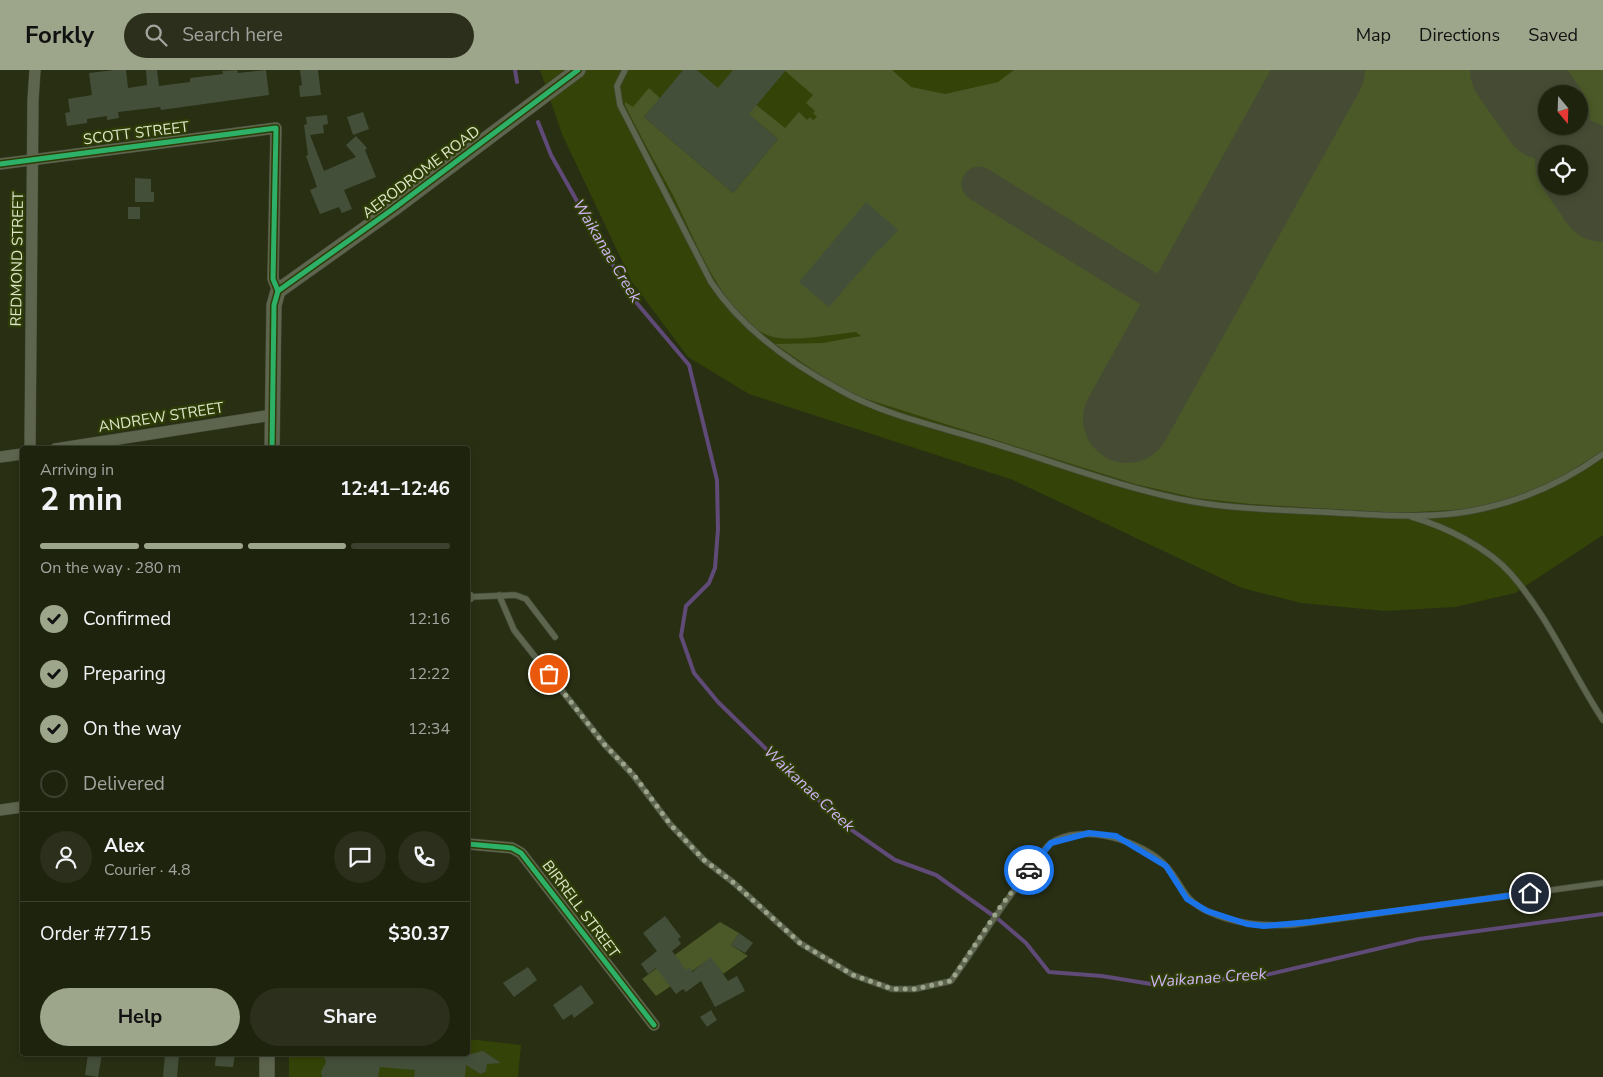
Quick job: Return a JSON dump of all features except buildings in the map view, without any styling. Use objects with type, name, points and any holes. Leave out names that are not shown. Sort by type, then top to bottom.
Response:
[{"type":"street","name":"REDMOND STREET","points":[[30,446],[35,70]]},
{"type":"street","name":"AERODROME ROAD","points":[[278,291],[393,209],[578,70]]},
{"type":"street","name":"SCOTT STREET","points":[[0,164],[276,128],[273,279],[278,291]]},
{"type":"street","points":[[272,446],[274,305],[278,291]]},
{"type":"street","name":"ANDREW STREET","points":[[74,446],[272,415]]},
{"type":"street","points":[[0,457],[20,454]]},
{"type":"street","points":[[0,810],[20,807]]},
{"type":"street","name":"BIRRELL STREET","points":[[470,844],[512,848],[521,853],[654,1025]]},
{"type":"street","points":[[267,1056],[267,1077]]},
{"type":"lane","points":[[626,70],[618,86],[620,105],[711,282],[726,305],[756,334],[791,360],[841,391],[892,412],[1136,488],[1196,502],[1243,507],[1407,516],[1470,511],[1515,501],[1549,487],[1603,454]]},
{"type":"lane","points":[[1407,516],[1450,531],[1488,554],[1510,573],[1531,602],[1603,720]]},
{"type":"lane","points":[[499,595],[514,630],[604,744],[634,775],[670,824],[704,860],[734,883],[800,943],[853,975],[892,989],[915,989],[951,981],[1000,907],[1051,843],[1089,833],[1116,836],[1150,855],[1166,866],[1187,899],[1207,911],[1247,924],[1264,926],[1292,925],[1419,909],[1603,883]]},
{"type":"lane","points":[[470,597],[515,595],[526,599],[555,637]]},
{"type":"shaded area","points":[[540,70],[1603,70],[1603,535],[1515,593],[1455,607],[1385,611],[1301,603],[1242,588],[1013,480],[749,394],[688,357],[632,282],[562,134]]},
{"type":"shaded area","points":[[784,70],[892,70],[911,87],[945,94],[998,82],[1014,70],[1603,70],[1603,451],[1548,485],[1514,499],[1469,509],[1398,513],[1251,504],[1196,498],[1135,484],[863,398],[829,381],[775,344],[823,343],[861,336],[856,332],[788,339],[778,338],[770,336],[754,327],[739,313],[712,275],[673,195],[625,105],[625,102],[633,107],[649,88],[660,98],[644,117],[733,193],[778,139],[718,88],[725,80],[785,128],[799,112],[807,120],[810,117],[813,120],[817,117],[813,113],[815,111],[806,103],[813,95]]},
{"type":"shaded area","points":[[720,922],[739,933],[731,945],[748,956],[723,974],[711,958],[692,971],[683,972],[671,986],[656,996],[642,979]]},
{"type":"shaded area","points":[[470,1039],[521,1045],[518,1077],[289,1077],[289,1056],[470,1056]]},
{"type":"waterway","name":"Waikanae Creek","points":[[515,70],[517,82]]},
{"type":"waterway","name":"Waikanae Creek","points":[[538,122],[551,155],[630,295],[689,365],[717,480],[718,529],[715,568],[709,583],[686,606],[681,636],[694,673],[718,702],[843,824],[895,860],[936,875],[998,919],[1026,943],[1049,972],[1102,976],[1151,984],[1257,977],[1419,939],[1603,914]]},
{"type":"taxiway","points":[[979,184],[1186,312]]},
{"type":"runway","points":[[1127,419],[1321,70]]},
{"type":"runway","points":[[1514,70],[1538,104]]},
{"type":"runway","points":[[1588,176],[1603,198]]},
{"type":"cycle path","points":[[272,446],[274,305],[278,291],[393,209],[578,70]]},
{"type":"cycle path","points":[[0,164],[276,128],[273,279],[278,291]]},
{"type":"cycle path","points":[[470,844],[512,848],[521,853],[654,1025]]},
{"type":"way so far","points":[[549,674],[604,744],[634,775],[670,824],[704,860],[734,883],[800,943],[853,975],[892,989],[915,989],[951,981],[1000,907],[1029,870]]},
{"type":"route","points":[[1029,870],[1051,843],[1089,833],[1116,836],[1166,866],[1187,899],[1207,911],[1247,924],[1264,926],[1292,925],[1530,893]]}]
